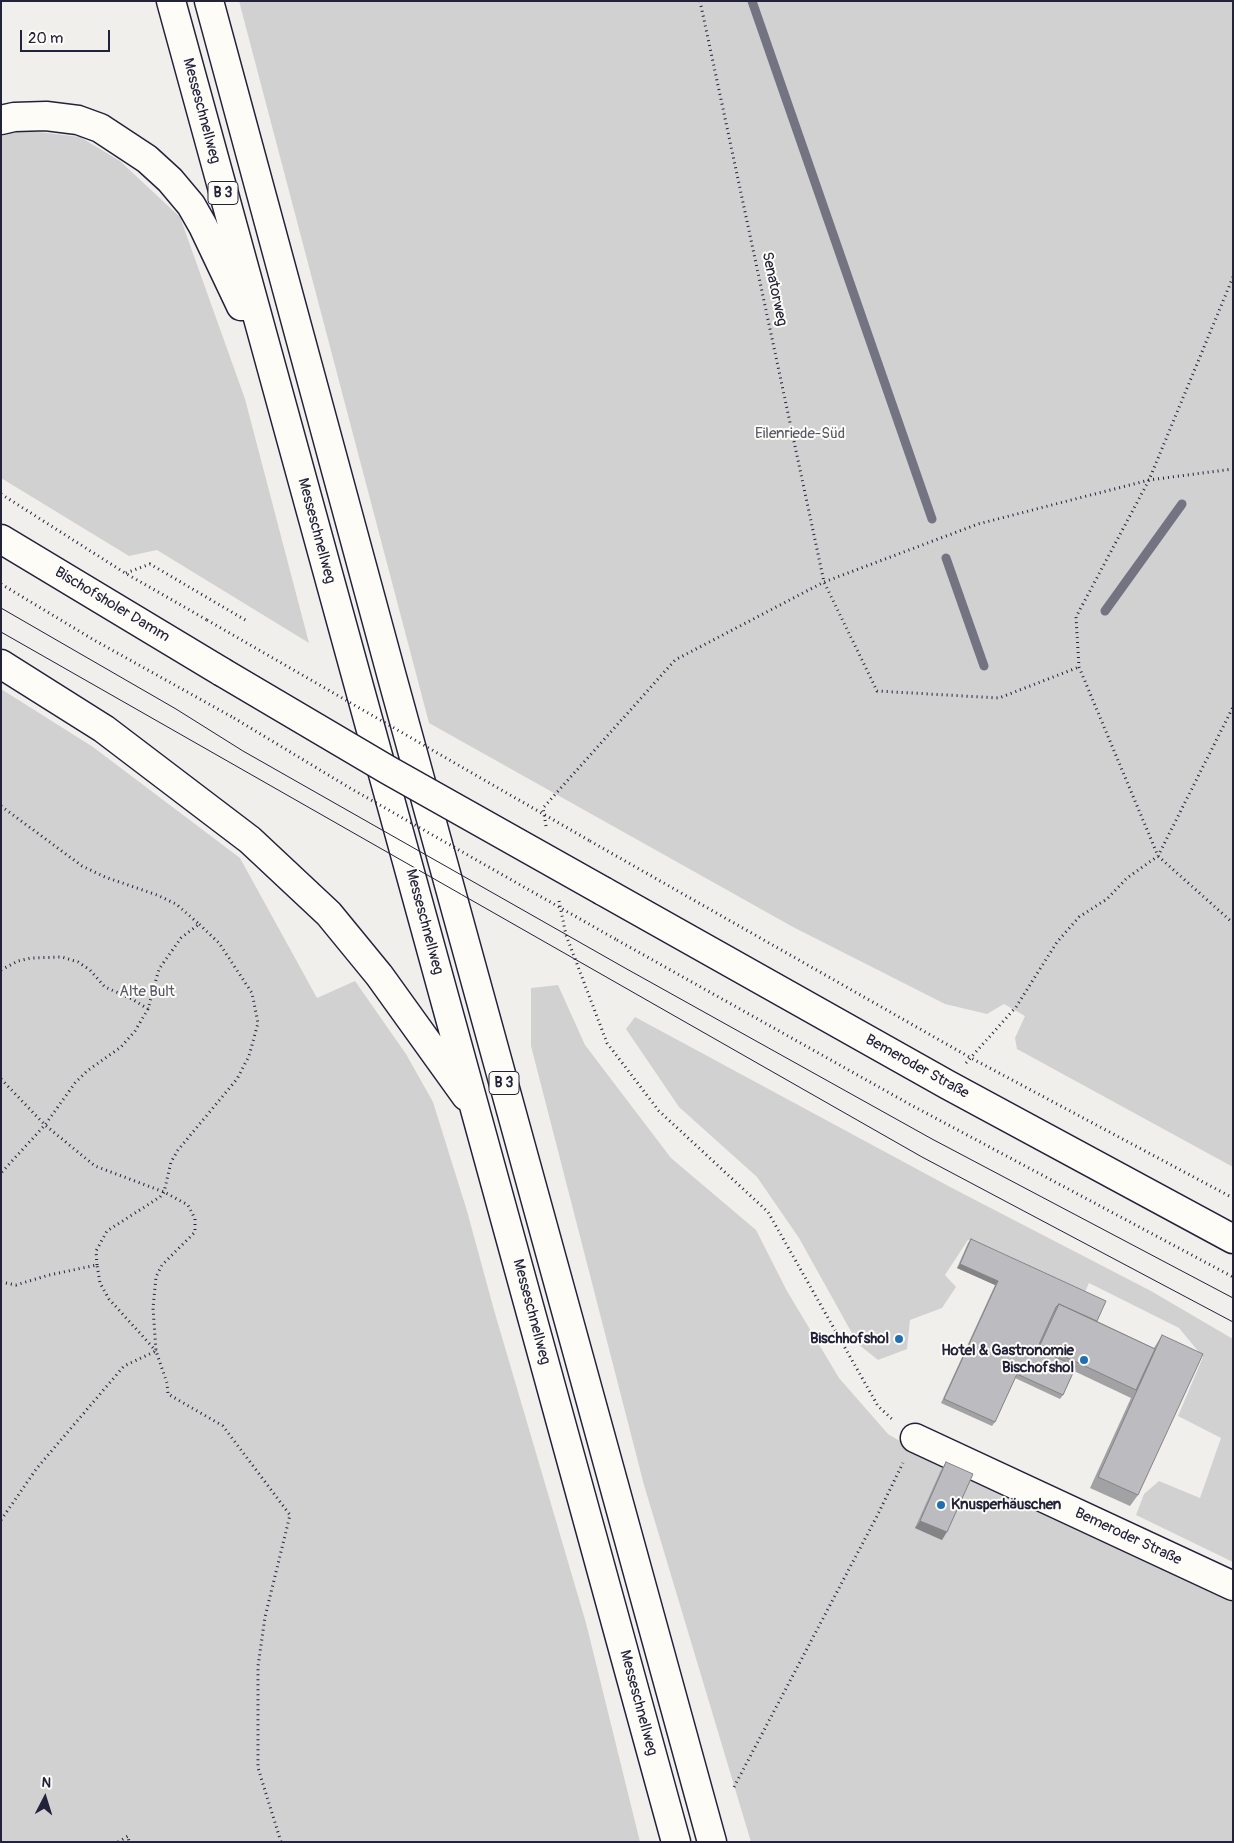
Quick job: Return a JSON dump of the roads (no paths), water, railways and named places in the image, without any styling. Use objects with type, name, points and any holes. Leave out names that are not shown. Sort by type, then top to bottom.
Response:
[{"type":"main road","name":"Messeschnellweg","points":[[171,1],[676,1842]]},
{"type":"main road","name":"B 3","points":[[209,1],[712,1842]]},
{"type":"main road","points":[[1,120],[14,117],[46,116],[78,120],[100,128],[122,141],[170,180],[191,205],[203,226],[276,384]]},
{"type":"main road","name":"Bischofsholer Damm","points":[[1,539],[388,770],[603,891]]},
{"type":"main road","points":[[1,664],[104,729],[258,847],[329,914],[379,975],[475,1109]]},
{"type":"main road","name":"Bemeroder Straße","points":[[603,891],[948,1085],[1233,1239]]},
{"type":"main road","name":"Bemeroder Straße","points":[[915,1438],[1233,1586]]},
{"type":"waterway","points":[[752,1],[932,519]]},
{"type":"waterway","points":[[1105,611],[1182,504]]},
{"type":"waterway","points":[[946,558],[984,666]]},
{"type":"tram line","points":[[1,608],[176,709],[243,751],[625,968],[932,1139],[1233,1298]]},
{"type":"tram line","points":[[1,632],[922,1157],[1233,1322]]},
{"type":"place","name":"Bischhofshol","points":[[899,1339]]},
{"type":"place","name":"Hotel & Gastronomie Bischofshol","points":[[1084,1360]]},
{"type":"place","name":"Knusperhäuschen","points":[[941,1505]]},
{"type":"park label","name":"Eilenriede-Süd","points":[[800,434]]},
{"type":"park label","name":"Alte Bult","points":[[147,992]]}]
